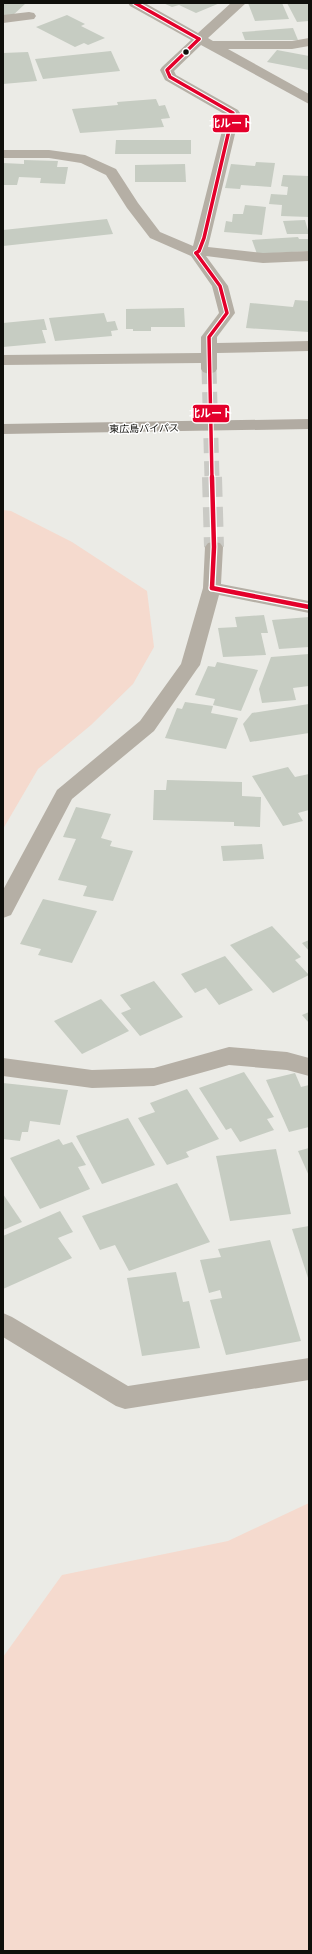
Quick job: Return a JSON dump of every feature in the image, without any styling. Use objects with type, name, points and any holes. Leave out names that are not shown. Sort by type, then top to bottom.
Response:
[{"type":"highway","name":"東広島バイパス","points":[[3,429],[138,428],[309,424]]},
{"type":"street","points":[[135,3],[309,100]]},
{"type":"street","points":[[197,252],[204,238],[233,113],[170,77],[168,70],[204,42],[240,3]]},
{"type":"street","points":[[3,19],[29,16]]},
{"type":"street","points":[[204,42],[292,45],[309,42]]},
{"type":"street","points":[[3,154],[49,154],[85,159],[111,172],[136,210],[155,235],[197,252],[262,258],[309,256]]},
{"type":"street","points":[[197,252],[220,286],[227,313],[209,337],[209,358]]},
{"type":"street","points":[[3,360],[209,358],[309,346]]},
{"type":"street","points":[[3,910],[64,795],[147,726],[190,665],[212,588],[214,547]]},
{"type":"street","points":[[212,588],[309,607]]},
{"type":"street","points":[[3,1067],[92,1079],[154,1077],[229,1056],[287,1061],[309,1067]]},
{"type":"street","points":[[3,1324],[125,1398],[309,1369]]},
{"type":"shaded area","points":[[3,510],[11,511],[72,542],[147,591],[154,647],[133,684],[91,725],[38,769],[3,829]]},
{"type":"shaded area","points":[[309,1503],[309,1951],[3,1951],[3,1657],[62,1575],[228,1541]]},
{"type":"building","points":[[3,3],[26,3],[11,17],[3,15]]},
{"type":"building","points":[[163,3],[220,3],[196,13],[179,5],[172,7]]},
{"type":"building","points":[[248,3],[282,3],[289,19],[255,21]]},
{"type":"building","points":[[287,3],[309,3],[309,21],[297,22]]},
{"type":"building","points":[[67,15],[85,24],[81,26],[105,38],[88,45],[84,43],[75,47],[36,27]]},
{"type":"building","points":[[293,28],[298,40],[245,40],[242,32]]},
{"type":"building","points":[[277,50],[309,56],[309,70],[267,62]]},
{"type":"building","points":[[111,51],[120,71],[43,79],[35,59]]},
{"type":"building","points":[[28,52],[37,81],[3,84],[3,53]]},
{"type":"building","points":[[156,99],[159,106],[165,105],[170,118],[161,119],[164,127],[80,133],[72,109],[118,105],[117,102]]},
{"type":"building","points":[[116,140],[191,140],[191,154],[115,154]]},
{"type":"building","points":[[24,160],[58,161],[57,167],[68,167],[65,184],[40,183],[41,178],[19,177],[17,185],[3,185],[3,163],[24,164]]},
{"type":"building","points":[[256,162],[275,163],[271,187],[241,185],[240,189],[225,188],[231,164],[255,166]]},
{"type":"building","points":[[185,164],[186,182],[135,182],[135,165]]},
{"type":"building","points":[[283,175],[309,176],[309,217],[281,216],[282,205],[269,204],[271,194],[287,195],[288,187],[281,186]]},
{"type":"building","points":[[245,205],[266,207],[262,235],[224,232],[226,221],[232,222],[233,214],[243,214]]},
{"type":"building","points":[[107,219],[113,234],[3,246],[3,230]]},
{"type":"building","points":[[305,220],[309,234],[287,234],[283,221]]},
{"type":"building","points":[[298,237],[299,239],[309,239],[309,251],[257,254],[252,240]]},
{"type":"building","points":[[295,300],[309,301],[309,332],[246,328],[250,303],[293,307]]},
{"type":"building","points":[[184,308],[185,327],[151,327],[151,331],[133,331],[133,329],[126,329],[126,309]]},
{"type":"building","points":[[104,313],[107,322],[115,321],[118,330],[111,331],[112,336],[55,341],[49,318]]},
{"type":"building","points":[[44,319],[47,330],[42,330],[46,343],[3,347],[3,323]]},
{"type":"building","points":[[264,615],[268,633],[261,633],[266,655],[223,657],[218,628],[237,627],[235,617]]},
{"type":"building","points":[[309,617],[309,647],[279,649],[272,620]]},
{"type":"building","points":[[309,654],[309,686],[293,688],[296,700],[262,703],[259,689],[271,657]]},
{"type":"building","points":[[217,662],[258,670],[241,711],[213,705],[215,699],[195,695],[208,666],[215,667]]},
{"type":"building","points":[[185,702],[213,706],[211,713],[238,718],[226,749],[165,738],[177,708],[182,709]]},
{"type":"building","points":[[309,704],[309,733],[250,742],[243,724],[252,713]]},
{"type":"building","points":[[288,767],[295,777],[309,774],[309,810],[298,813],[303,821],[283,826],[252,776]]},
{"type":"building","points":[[167,780],[242,782],[242,796],[261,797],[260,827],[234,826],[234,822],[153,820],[154,790],[166,790]]},
{"type":"building","points":[[76,807],[111,814],[101,838],[112,841],[110,846],[133,851],[113,901],[83,896],[87,886],[58,880],[76,839],[63,837]]},
{"type":"building","points":[[262,844],[264,859],[223,861],[221,846]]},
{"type":"building","points":[[43,899],[97,911],[72,963],[38,955],[41,949],[20,944]]},
{"type":"building","points":[[272,926],[301,957],[295,960],[309,975],[273,993],[230,945]]},
{"type":"building","points":[[309,940],[309,951],[302,943]]},
{"type":"building","points":[[225,956],[253,990],[219,1005],[206,988],[195,993],[181,974]]},
{"type":"building","points":[[154,981],[183,1017],[140,1036],[121,1013],[131,1009],[120,995]]},
{"type":"building","points":[[101,999],[129,1031],[82,1054],[54,1021]]},
{"type":"building","points":[[309,1012],[309,1023],[302,1015]]},
{"type":"building","points":[[244,1072],[274,1117],[267,1119],[274,1130],[240,1142],[231,1128],[226,1130],[199,1088]]},
{"type":"building","points":[[295,1073],[301,1087],[309,1085],[309,1127],[289,1132],[266,1080]]},
{"type":"building","points":[[3,1083],[68,1090],[60,1125],[30,1121],[28,1132],[22,1132],[20,1141],[3,1139]]},
{"type":"building","points":[[187,1089],[219,1139],[186,1152],[189,1157],[167,1165],[138,1118],[155,1112],[150,1103]]},
{"type":"building","points":[[128,1118],[155,1165],[102,1184],[76,1136]]},
{"type":"building","points":[[59,1139],[63,1145],[72,1142],[86,1165],[78,1167],[90,1189],[40,1209],[10,1158]]},
{"type":"building","points":[[309,1148],[309,1176],[298,1151]]},
{"type":"building","points":[[276,1149],[291,1214],[230,1221],[216,1156]]},
{"type":"building","points":[[177,1183],[210,1242],[129,1271],[115,1245],[100,1250],[82,1216]]},
{"type":"building","points":[[3,1194],[22,1222],[3,1230]]},
{"type":"building","points":[[60,1211],[73,1232],[58,1238],[72,1258],[3,1289],[3,1236]]},
{"type":"building","points":[[309,1226],[309,1281],[292,1229]]},
{"type":"building","points":[[270,1240],[301,1341],[226,1355],[210,1300],[222,1298],[220,1290],[209,1293],[200,1260],[221,1257],[218,1249]]},
{"type":"building","points":[[176,1272],[183,1302],[189,1301],[200,1348],[142,1356],[127,1278]]},
{"type":"tunnel","points":[[209,369],[212,478]]},
{"type":"tunnel","points":[[212,477],[214,547]]},
{"type":"transit line","name":"北ルート","points":[[135,3],[199,39]]},
{"type":"transit line","name":"北ルート","points":[[196,253],[199,251],[204,238],[233,113],[170,77],[167,70],[199,39]]},
{"type":"transit line","name":"北ルート","points":[[196,253],[220,286],[227,313],[209,337],[214,547],[212,588]]},
{"type":"transit line","name":"北ルート","points":[[212,588],[309,607]]}]
